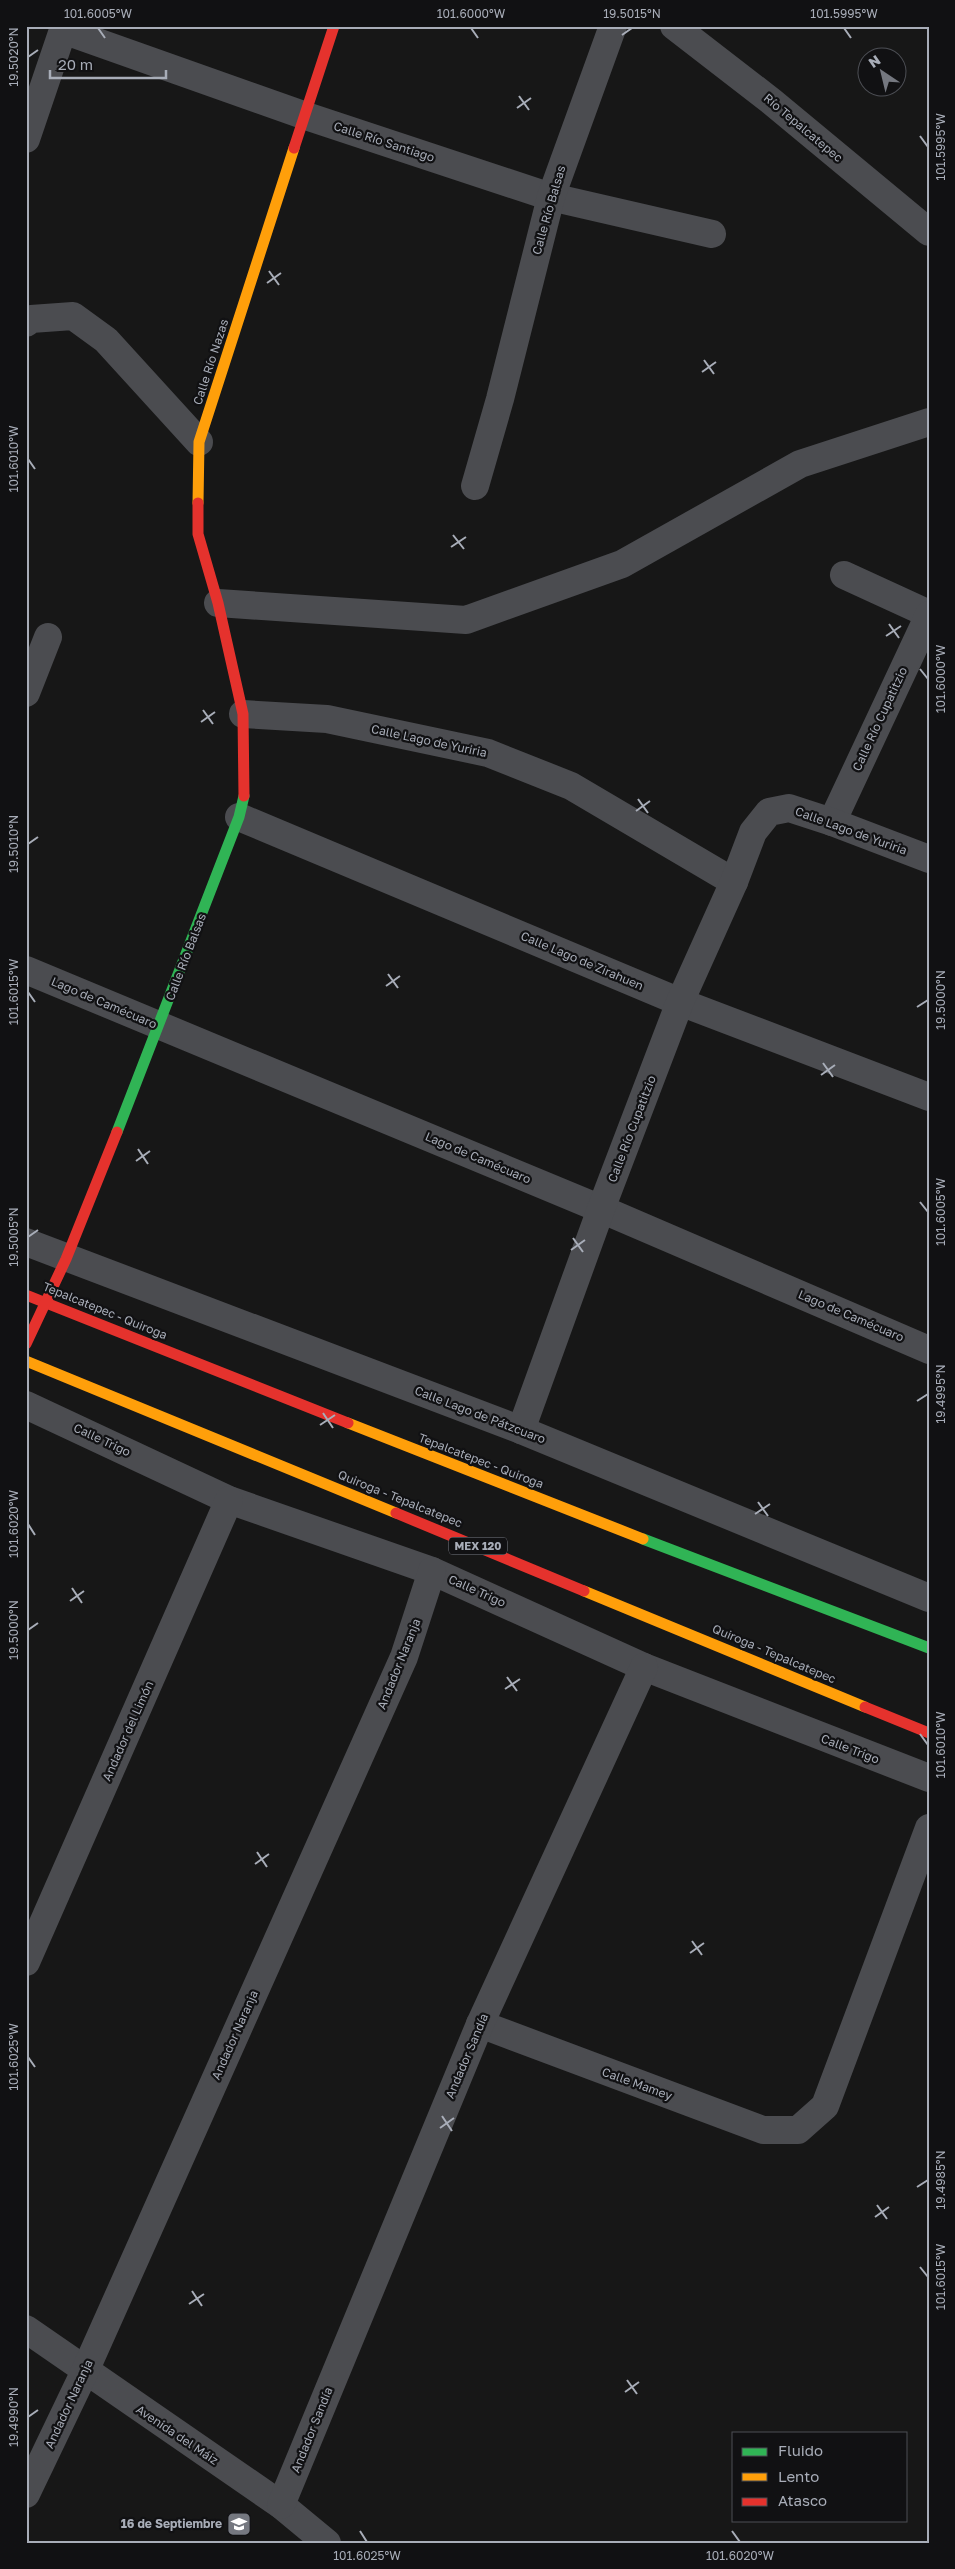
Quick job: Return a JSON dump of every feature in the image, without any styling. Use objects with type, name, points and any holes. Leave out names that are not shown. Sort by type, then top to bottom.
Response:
[{"type":"main road","name":"Calle Río Nazas","points":[[243,714],[218,603],[198,534],[199,442],[334,26]]},
{"type":"main road","name":"Calle Río Balsas","points":[[26,1344],[66,1259],[160,1026],[239,817],[245,792],[243,714]]},
{"type":"main road","name":"Tepalcatepec - Quiroga","points":[[26,1294],[492,1481],[929,1648]]},
{"type":"main road","name":"Quiroga - Tepalcatepec","points":[[26,1361],[929,1733]]},
{"type":"street","name":"Calle Río Balsas","points":[[475,486],[500,399],[551,197],[613,26]]},
{"type":"street","name":"Río Tepalcatepec","points":[[674,26],[771,101],[929,232]]},
{"type":"street","name":"Calle Río Santiago","points":[[26,140],[63,30],[306,116],[551,197],[712,234]]},
{"type":"street","points":[[26,323],[31,319],[73,316],[106,340],[199,442]]},
{"type":"street","points":[[218,603],[466,620],[622,564],[800,464],[929,422]]},
{"type":"street","points":[[844,575],[929,615]]},
{"type":"street","name":"Calle Río Cupatitzio","points":[[832,822],[929,615]]},
{"type":"street","points":[[26,693],[48,637]]},
{"type":"street","name":"Calle Lago de Yuriria","points":[[243,714],[327,719],[488,753],[571,786],[734,882]]},
{"type":"street","name":"Calle Lago de Yuriria","points":[[753,832],[769,812],[789,808],[832,822],[929,859]]},
{"type":"street","name":"Calle Lago de Zirahuen","points":[[239,817],[680,1002],[929,1097]]},
{"type":"street","name":"Calle Río Cupatitzio","points":[[521,1430],[601,1210],[680,1002],[734,882],[753,832]]},
{"type":"street","name":"Lago de Camécuaro","points":[[26,970],[601,1210],[929,1350]]},
{"type":"street","name":"Calle Lago de Pátzcuaro","points":[[26,1242],[66,1259],[521,1430],[929,1598]]},
{"type":"street","name":"Calle Trigo","points":[[26,1405],[229,1500],[432,1571],[644,1667],[929,1778]]},
{"type":"street","name":"Andador del Limón","points":[[26,1962],[229,1500]]},
{"type":"street","name":"Andador Naranja","points":[[26,2494],[85,2371],[404,1657],[432,1571]]},
{"type":"street","name":"Andador Sandía","points":[[281,2505],[480,2024],[644,1667]]},
{"type":"street","name":"Calle Mamey","points":[[480,2024],[763,2130],[798,2130],[825,2106],[929,1828]]},
{"type":"street","name":"Avenida del Máiz","points":[[26,2329],[281,2505],[327,2543]]},
{"type":"traffic: fast","points":[[117,1132],[239,817],[244,796]]},
{"type":"traffic: fast","points":[[643,1539],[929,1648]]},
{"type":"traffic: slow","points":[[198,503],[199,442],[294,148]]},
{"type":"traffic: slow","points":[[26,1361],[396,1513]]},
{"type":"traffic: slow","points":[[348,1423],[643,1539]]},
{"type":"traffic: slow","points":[[584,1591],[865,1707]]},
{"type":"traffic: jam","points":[[294,148],[334,26]]},
{"type":"traffic: jam","points":[[198,503],[198,534],[218,603],[243,714],[244,796]]},
{"type":"traffic: jam","points":[[26,1344],[66,1259],[117,1132]]},
{"type":"traffic: jam","points":[[26,1295],[348,1423]]},
{"type":"traffic: jam","points":[[396,1513],[584,1591]]},
{"type":"traffic: jam","points":[[865,1707],[929,1733]]},
{"type":"place","name":"16 de Septiembre","points":[[239,2524]]}]
